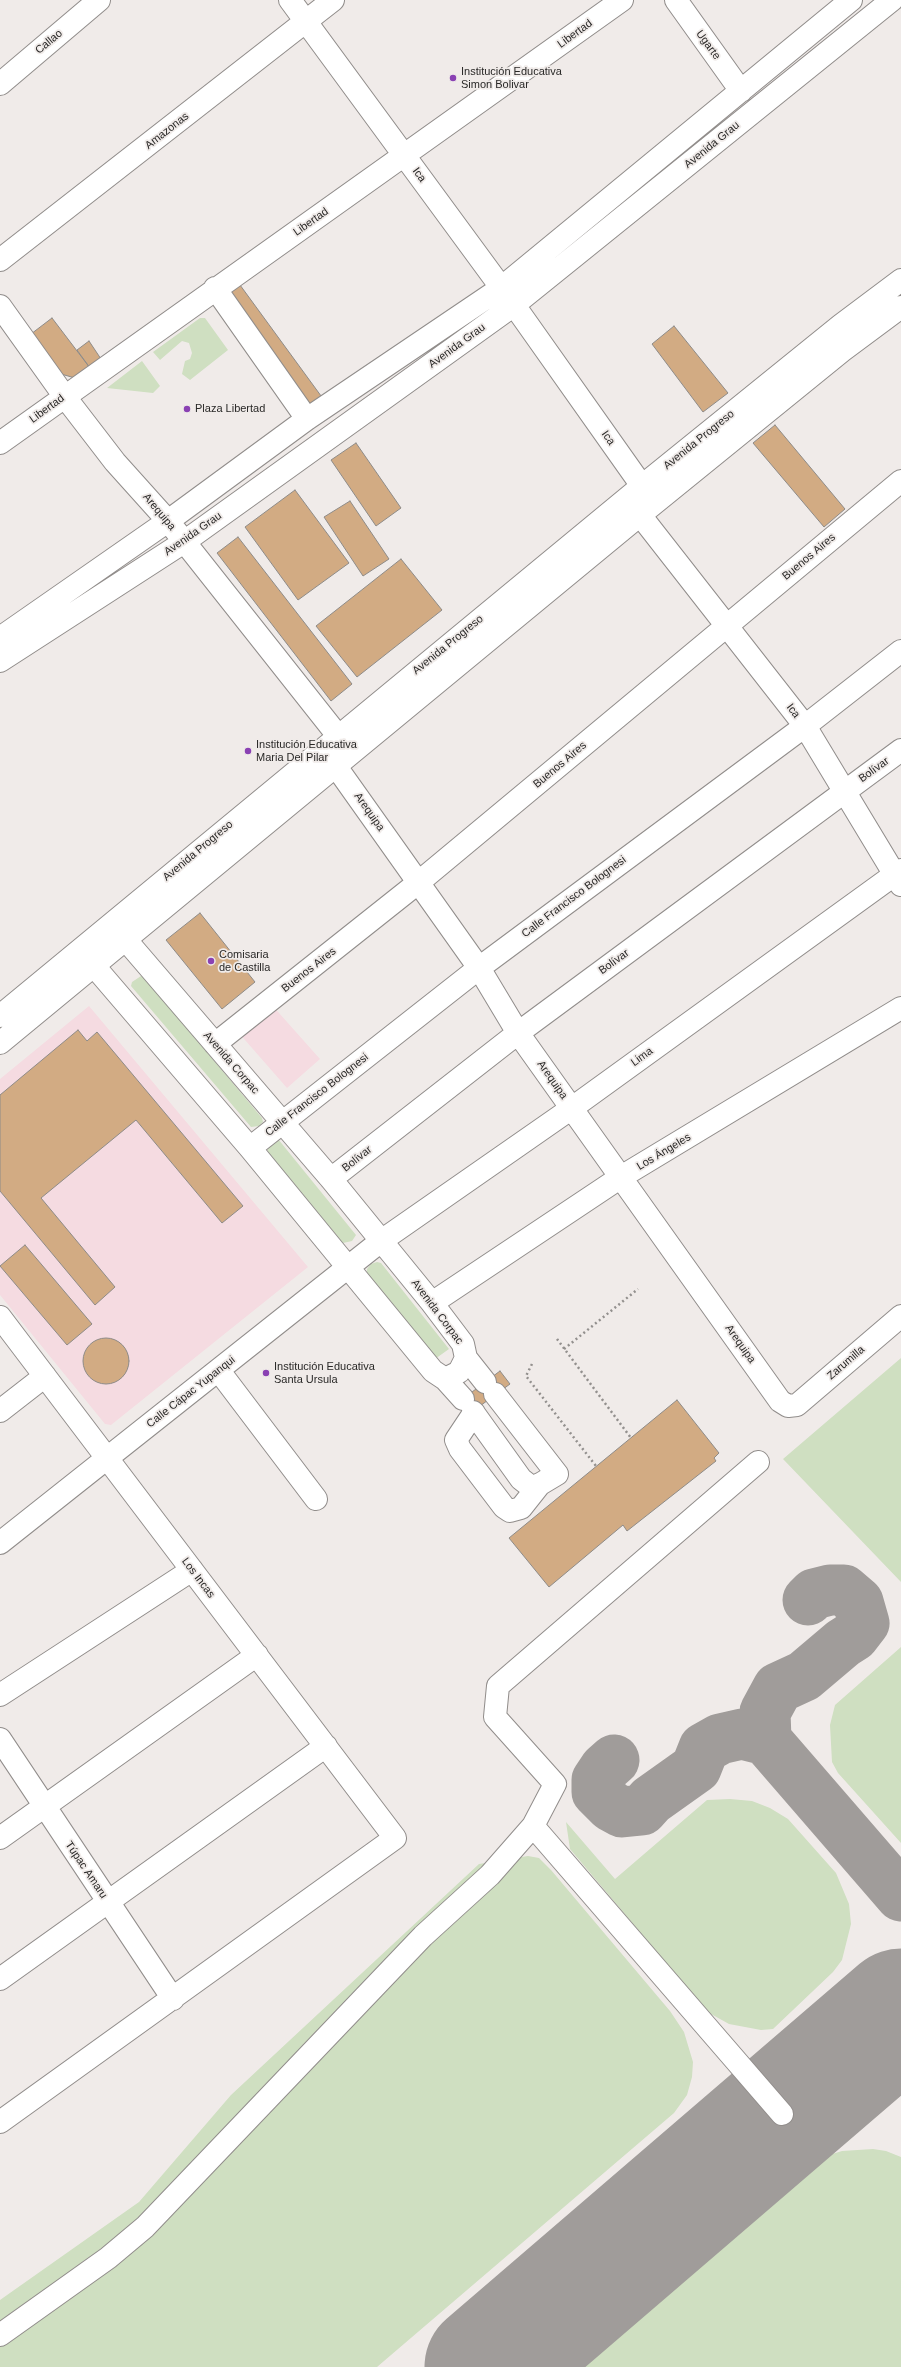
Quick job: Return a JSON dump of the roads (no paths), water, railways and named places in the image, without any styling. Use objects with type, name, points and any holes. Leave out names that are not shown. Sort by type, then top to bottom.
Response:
[{"type":"street","name":"Callao","points":[[0,84],[99,0]]},
{"type":"street","name":"Ica","points":[[290,0],[508,296],[642,486]]},
{"type":"street","name":"Amazonas","points":[[0,260],[307,22],[333,0]]},
{"type":"street","name":"Libertad","points":[[0,443],[215,288],[406,156],[622,0]]},
{"type":"street","name":"Ugarte","points":[[676,0],[741,91]]},
{"type":"street","name":"Avenida Grau","points":[[0,638],[168,521],[307,419],[508,296],[741,91],[851,0]]},
{"type":"street","name":"Avenida Grau","points":[[0,661],[184,542],[508,296],[892,0]]},
{"type":"street","name":"Avenida Progreso","points":[[0,1043],[86,958],[330,742],[642,486],[841,325],[901,280]]},
{"type":"street","points":[[215,288],[307,419]]},
{"type":"street","name":"Arequipa","points":[[0,306],[65,397],[116,462],[168,521],[184,542],[344,760],[420,882],[478,968],[518,1033],[780,1401],[788,1406]]},
{"type":"street","name":"Avenida Progreso","points":[[118,931],[344,760],[640,515],[842,351],[901,307]]},
{"type":"street","name":"Buenos Aires","points":[[215,1044],[420,882],[901,481]]},
{"type":"street","points":[[640,515],[642,486]]},
{"type":"street","name":"Ica","points":[[640,515],[805,726],[844,792],[899,877]]},
{"type":"street","name":"Calle Francisco Bolognesi","points":[[250,1148],[478,968],[805,726],[901,651]]},
{"type":"street","name":"Bolívar","points":[[331,1179],[518,1033],[901,750]]},
{"type":"street","name":"Lima","points":[[381,1241],[899,877]]},
{"type":"street","name":"Avenida Corpac","points":[[118,931],[331,1179],[432,1303],[463,1344],[466,1358],[459,1372],[445,1379]]},
{"type":"street","points":[[86,958],[250,1148],[433,1371],[445,1379],[470,1408],[521,1479],[530,1486],[540,1484]]},
{"type":"street","name":"Avenida Progreso","points":[[0,1016],[86,958]]},
{"type":"street","name":"Los Ángeles","points":[[432,1303],[621,1177],[901,1008]]},
{"type":"street","name":"Calle Cápac Yupanqui","points":[[0,1543],[381,1241]]},
{"type":"street","name":"Zarumilla","points":[[788,1406],[797,1405],[901,1316]]},
{"type":"street","name":"Los Incas","points":[[0,1318],[395,1838],[173,1999]]},
{"type":"street","points":[[466,1358],[556,1474],[540,1484],[521,1508],[510,1511],[504,1507],[460,1449],[456,1440],[470,1408]]},
{"type":"street","points":[[218,1371],[316,1499]]},
{"type":"street","points":[[0,1411],[45,1376]]},
{"type":"street","points":[[0,2335],[108,2258],[145,2228],[423,1936],[490,1875],[533,1826],[555,1784],[495,1717],[498,1686],[758,1462]]},
{"type":"street","points":[[0,1695],[192,1570]]},
{"type":"street","points":[[0,1838],[257,1655]]},
{"type":"street","name":"Túpac Amaru","points":[[0,1739],[43,1807],[173,1999]]},
{"type":"street","points":[[0,1979],[326,1746]]},
{"type":"street","points":[[533,1826],[782,2114]]},
{"type":"street","points":[[0,2122],[173,1999]]},
{"type":"place","name":"Institución Educativa Simon Bolivar","points":[[453,78]]},
{"type":"place","name":"Plaza Libertad","points":[[187,409]]},
{"type":"place","name":"Institución Educativa Maria Del Pilar","points":[[248,751]]},
{"type":"place","name":"Comisaria de Castilla","points":[[211,961]]},
{"type":"place","name":"Institución Educativa Santa Ursula","points":[[266,1373]]}]
